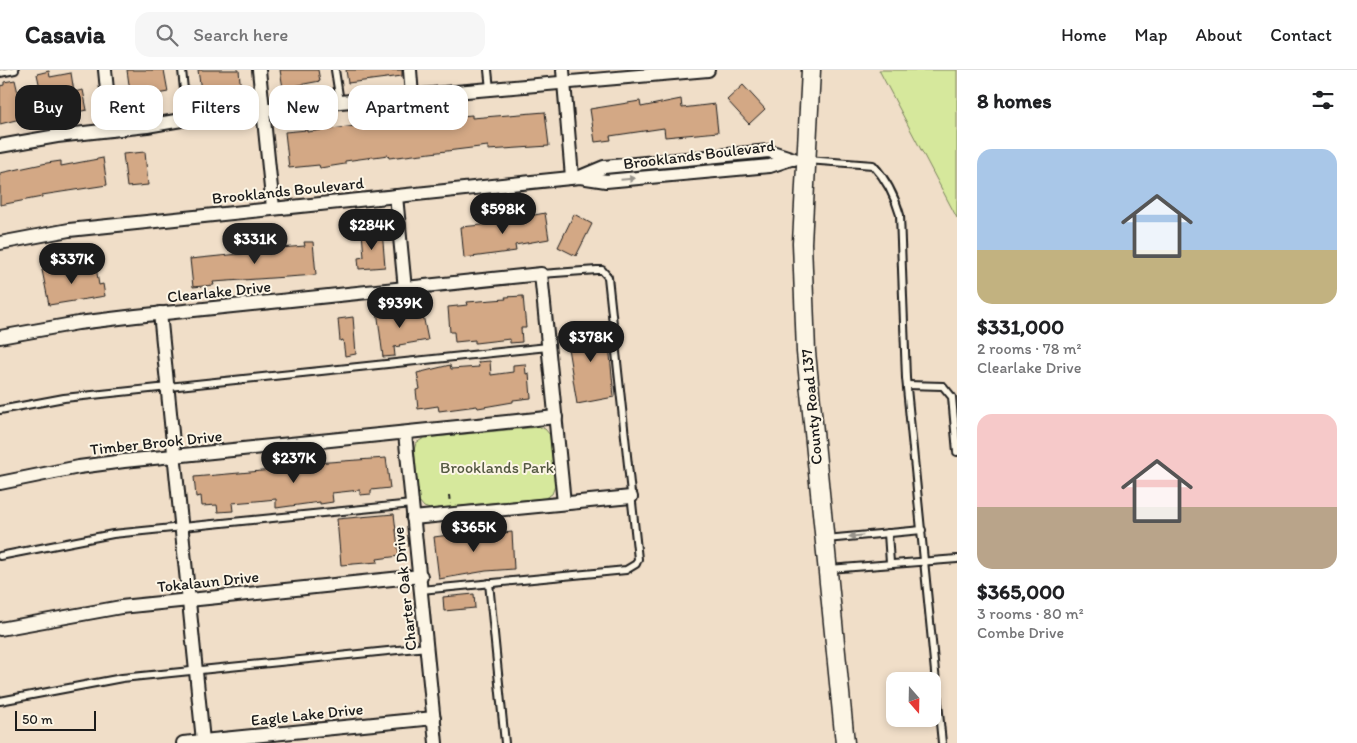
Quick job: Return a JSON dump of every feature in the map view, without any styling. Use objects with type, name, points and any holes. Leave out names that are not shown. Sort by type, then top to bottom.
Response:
[{"type":"street","points":[[105,70],[106,85]]},
{"type":"street","points":[[259,70],[273,208]]},
{"type":"street","points":[[410,70],[411,85]]},
{"type":"street","points":[[468,91],[563,76],[708,70]]},
{"type":"street","name":"County Road 137","points":[[811,70],[799,159],[806,352],[845,743]]},
{"type":"street","points":[[563,76],[576,177]]},
{"type":"street","points":[[259,111],[348,101]]},
{"type":"street","points":[[0,146],[111,130]]},
{"type":"street","name":"Brooklands Boulevard","points":[[0,243],[69,230],[273,208],[576,177],[606,181],[770,166],[799,159]]},
{"type":"street","points":[[396,196],[405,289]]},
{"type":"street","points":[[541,274],[564,503]]},
{"type":"street","name":"Clearlake Drive","points":[[0,337],[78,323],[160,313],[541,274]]},
{"type":"street","points":[[160,313],[203,741]]},
{"type":"street","name":"Timber Brook Drive","points":[[0,482],[79,467],[556,417]]},
{"type":"street","name":"Charter Oak Drive","points":[[405,433],[436,743]]},
{"type":"street","points":[[413,518],[631,497]]},
{"type":"street","name":"Tokalaun Drive","points":[[0,629],[121,606],[420,576]]},
{"type":"street","name":"Eagle Lake Drive","points":[[183,743],[434,718]]},
{"type":"lane","points":[[0,73],[15,70]]},
{"type":"lane","points":[[182,70],[184,85]]},
{"type":"lane","points":[[335,70],[340,102]]},
{"type":"lane","points":[[488,70],[490,89]]},
{"type":"lane","points":[[799,159],[873,165],[896,202],[900,215],[907,385],[942,743]]},
{"type":"lane","points":[[421,590],[626,570],[633,568],[638,559],[608,277],[602,270],[541,274]]},
{"type":"lane","points":[[0,410],[64,398],[548,347]]},
{"type":"lane","points":[[907,385],[943,386],[952,397],[957,452]]},
{"type":"lane","points":[[0,556],[113,534],[412,504]]},
{"type":"lane","points":[[824,539],[922,530]]},
{"type":"lane","points":[[888,533],[890,563]]},
{"type":"lane","points":[[827,569],[957,558]]},
{"type":"lane","points":[[488,583],[505,743]]},
{"type":"lane","points":[[0,701],[122,678],[427,646]]},
{"type":"path","points":[[449,495],[450,504]]},
{"type":"green space","points":[[879,70],[957,70],[957,218]]},
{"type":"green space","name":"Brooklands Park","points":[[538,427],[545,429],[550,435],[555,486],[552,494],[545,498],[430,509],[424,507],[419,501],[414,450],[416,443],[424,438]]},
{"type":"building","points":[[127,70],[164,70],[168,92],[163,93],[163,85],[129,85]]},
{"type":"building","points":[[198,70],[239,70],[240,85],[200,85]]},
{"type":"building","points":[[280,70],[318,70],[320,81],[299,85],[282,85]]},
{"type":"building","points":[[346,70],[402,70],[402,76],[348,83]]},
{"type":"building","points":[[49,71],[50,77],[71,73],[73,85],[39,85],[37,74]]},
{"type":"building","points":[[15,80],[15,120],[0,124],[0,86],[4,85],[4,82]]},
{"type":"building","points":[[743,85],[765,109],[749,124],[727,100]]},
{"type":"building","points":[[81,90],[83,90],[87,110],[81,111]]},
{"type":"building","points":[[681,99],[682,108],[715,104],[718,132],[665,137],[664,128],[610,136],[611,140],[595,142],[590,109],[640,101],[641,107]]},
{"type":"building","points":[[545,112],[549,146],[488,150],[488,146],[389,158],[388,155],[345,161],[345,164],[320,168],[319,165],[289,168],[285,132],[338,130],[338,128],[348,127],[348,130],[468,130],[468,115],[472,115],[472,118]]},
{"type":"building","points":[[145,152],[148,185],[127,187],[123,154]]},
{"type":"building","points":[[103,158],[107,185],[42,195],[42,197],[0,205],[0,173],[47,163],[61,161],[61,166]]},
{"type":"building","points":[[545,213],[549,239],[515,245],[516,251],[464,258],[461,227],[492,224],[492,220]]},
{"type":"building","points":[[574,214],[592,224],[576,256],[558,247]]},
{"type":"building","points":[[382,230],[385,267],[359,269],[358,258],[364,257],[362,232]]},
{"type":"building","points":[[304,242],[313,242],[316,275],[213,282],[214,285],[193,287],[190,259],[259,252],[259,245],[280,243],[280,248],[305,246]]},
{"type":"building","points":[[62,266],[64,273],[96,268],[99,285],[103,284],[105,296],[49,305],[42,270]]},
{"type":"building","points":[[523,296],[526,328],[521,328],[522,342],[510,343],[510,339],[475,343],[475,340],[455,342],[454,332],[450,332],[448,307],[468,305],[467,302]]},
{"type":"building","points":[[394,308],[395,314],[422,310],[428,340],[399,345],[394,347],[395,356],[383,357],[377,310]]},
{"type":"building","points":[[353,317],[356,354],[345,356],[343,340],[340,341],[338,319]]},
{"type":"building","points":[[607,324],[614,397],[577,404],[565,329]]},
{"type":"building","points":[[490,361],[491,375],[513,372],[513,365],[525,364],[526,374],[529,373],[531,398],[478,408],[477,406],[439,411],[438,406],[418,409],[416,390],[420,389],[417,373],[450,365],[451,369],[479,367],[478,362]]},
{"type":"building","points":[[386,458],[390,488],[371,490],[371,494],[360,495],[360,490],[332,493],[333,502],[276,508],[276,499],[232,503],[233,511],[218,512],[217,505],[202,506],[201,496],[196,497],[194,477],[273,470],[272,466]]},
{"type":"building","points":[[394,514],[399,556],[377,559],[378,562],[341,565],[337,519]]},
{"type":"building","points":[[493,529],[493,534],[512,532],[514,569],[486,571],[439,579],[434,537]]},
{"type":"building","points":[[474,594],[475,608],[444,611],[443,597]]}]
